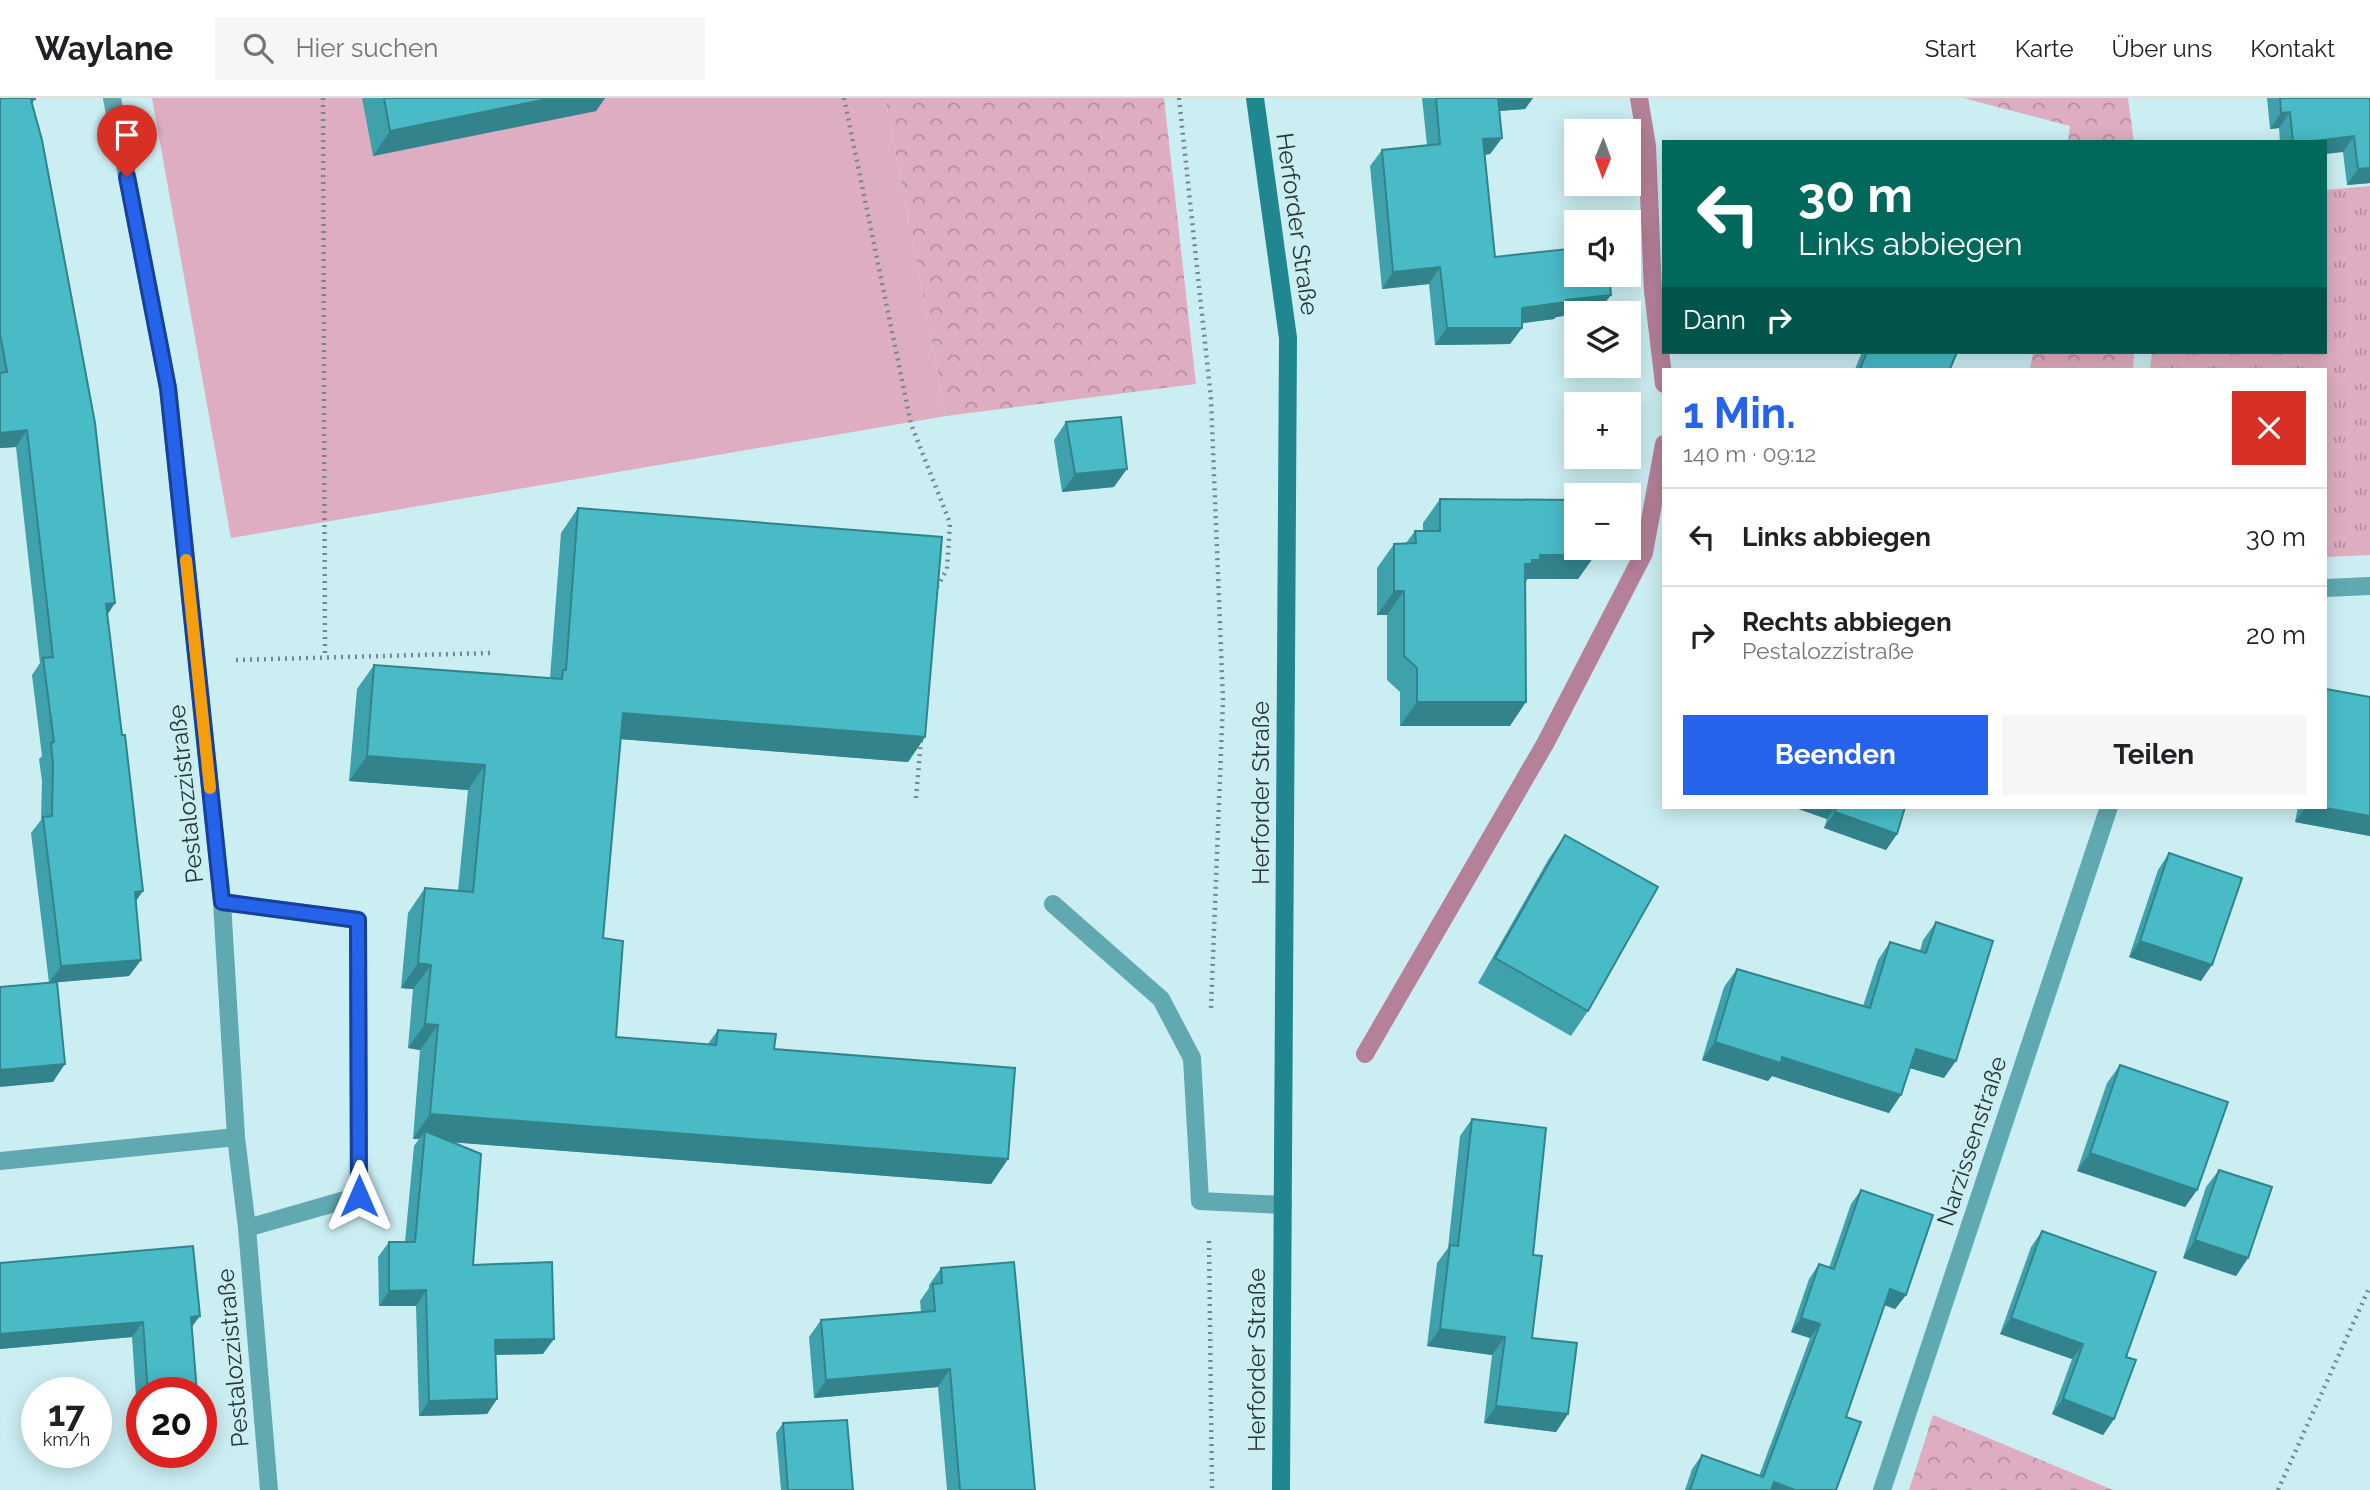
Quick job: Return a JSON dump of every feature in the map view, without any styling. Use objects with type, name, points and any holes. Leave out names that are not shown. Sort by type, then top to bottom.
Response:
[{"type":"main road","name":"Herforder Straße","points":[[1255,98],[1288,338],[1280,1490]]},
{"type":"street","name":"Pestalozzistraße","points":[[111,98],[168,388],[222,902],[236,1137],[247,1228],[269,1490]]},
{"type":"street","points":[[2327,588],[2370,586]]},
{"type":"street","name":"Narzissenstraße","points":[[1882,1490],[2108,809]]},
{"type":"street","points":[[222,902],[358,920],[359,1196],[247,1228]]},
{"type":"street","points":[[1053,904],[1161,999],[1192,1058],[1200,1201],[1283,1205]]},
{"type":"street","points":[[0,1161],[236,1137]]},
{"type":"path","points":[[323,98],[325,657]]},
{"type":"path","points":[[844,98],[911,424],[950,523],[947,569],[932,597]]},
{"type":"path","points":[[1179,98],[1211,399],[1223,700],[1211,1011]]},
{"type":"path","points":[[197,661],[490,653]]},
{"type":"path","points":[[916,798],[921,731]]},
{"type":"path","points":[[1208,1202],[1212,1490]]},
{"type":"path","points":[[2278,1490],[2370,1286]]},
{"type":"green space","points":[[152,98],[885,98],[946,416],[231,538]]},
{"type":"green space","points":[[885,98],[1164,98],[1196,384],[946,416]]},
{"type":"green space","points":[[1963,98],[2128,98],[2134,140],[2068,140],[2070,126]]},
{"type":"green space","points":[[2370,186],[2370,555],[2327,557],[2327,368],[2150,368],[2152,354],[2327,354],[2327,190]]},
{"type":"green space","points":[[2033,354],[2134,354],[2133,368],[2030,368]]},
{"type":"green space","points":[[1933,1415],[2113,1490],[1909,1490]]},
{"type":"building","points":[[0,98],[35,99],[31,100],[42,140],[95,423],[115,603],[106,604],[143,891],[135,892],[141,960],[61,966],[43,817],[52,816],[51,743],[54,742],[43,658],[53,657],[27,430],[0,433],[0,373],[7,372],[0,334]]},
{"type":"building","points":[[384,98],[552,98],[390,131]]},
{"type":"building","points":[[1436,98],[1498,98],[1502,138],[1483,139],[1495,257],[1564,249],[1564,287],[1610,287],[1611,295],[1522,308],[1522,328],[1447,328],[1440,267],[1393,272],[1382,150],[1440,144]]},
{"type":"building","points":[[2280,98],[2370,98],[2370,168],[2358,169],[2354,136],[2293,140],[2290,112],[2281,113]]},
{"type":"building","points":[[1866,354],[1956,354],[1950,368],[1860,368]]},
{"type":"building","points":[[1121,417],[1127,469],[1075,474],[1066,422]]},
{"type":"building","points":[[1440,499],[1564,500],[1564,555],[1540,555],[1540,560],[1525,564],[1526,702],[1417,702],[1417,668],[1404,656],[1404,591],[1394,591],[1394,544],[1416,543],[1415,531],[1440,531]]},
{"type":"building","points":[[578,508],[942,537],[925,737],[623,713],[603,938],[623,941],[616,1037],[716,1045],[718,1030],[776,1034],[774,1049],[1015,1068],[1008,1159],[430,1114],[438,1025],[425,1024],[431,965],[418,963],[425,888],[473,892],[485,765],[367,756],[374,665],[562,679],[563,670],[566,670]]},
{"type":"building","points":[[2327,689],[2370,697],[2370,816],[2327,808]]},
{"type":"building","points":[[1836,809],[1904,809],[1897,834],[1835,812]]},
{"type":"building","points":[[1565,835],[1658,887],[1588,1011],[1495,958]]},
{"type":"building","points":[[2169,853],[2242,878],[2212,965],[2140,941]]},
{"type":"building","points":[[1936,922],[1993,941],[1956,1061],[1916,1049],[1901,1095],[1782,1057],[1781,1063],[1715,1042],[1737,969],[1870,1008],[1890,942],[1926,953]]},
{"type":"building","points":[[57,982],[65,1064],[0,1070],[0,987]]},
{"type":"building","points":[[2120,1065],[2228,1102],[2197,1190],[2090,1153]]},
{"type":"building","points":[[1472,1119],[1546,1128],[1533,1255],[1542,1256],[1532,1338],[1577,1343],[1568,1414],[1496,1406],[1505,1337],[1440,1329],[1450,1245],[1458,1246]]},
{"type":"building","points":[[425,1131],[481,1154],[473,1265],[552,1262],[554,1339],[495,1340],[497,1399],[429,1401],[426,1290],[389,1291],[389,1242],[415,1242]]},
{"type":"building","points":[[2219,1170],[2272,1187],[2248,1258],[2195,1240]]},
{"type":"building","points":[[1861,1190],[1933,1215],[1906,1295],[1890,1289],[1846,1417],[1861,1422],[1836,1490],[1795,1490],[1774,1482],[1771,1490],[1690,1490],[1702,1455],[1763,1477],[1820,1324],[1801,1318],[1819,1264],[1834,1269]]},
{"type":"building","points":[[2042,1231],[2156,1272],[2126,1357],[2136,1360],[2114,1419],[2063,1399],[2083,1344],[2011,1318]]},
{"type":"building","points":[[193,1246],[200,1316],[191,1317],[196,1377],[147,1377],[143,1322],[0,1334],[0,1263]]},
{"type":"building","points":[[1014,1262],[1035,1490],[960,1490],[950,1369],[826,1380],[821,1320],[935,1311],[933,1284],[942,1283],[941,1268]]},
{"type":"building","points":[[847,1420],[853,1490],[788,1490],[783,1423]]},
{"type":"waterway","points":[[1639,98],[1647,146],[1653,291],[1662,368]]},
{"type":"waterway","points":[[1365,1054],[1545,744],[1644,553],[1662,455]]},
{"type":"slow traffic","points":[[186,560],[210,788]]},
{"type":"route","points":[[127,177],[168,388],[222,902],[358,920],[359,1196]]}]
